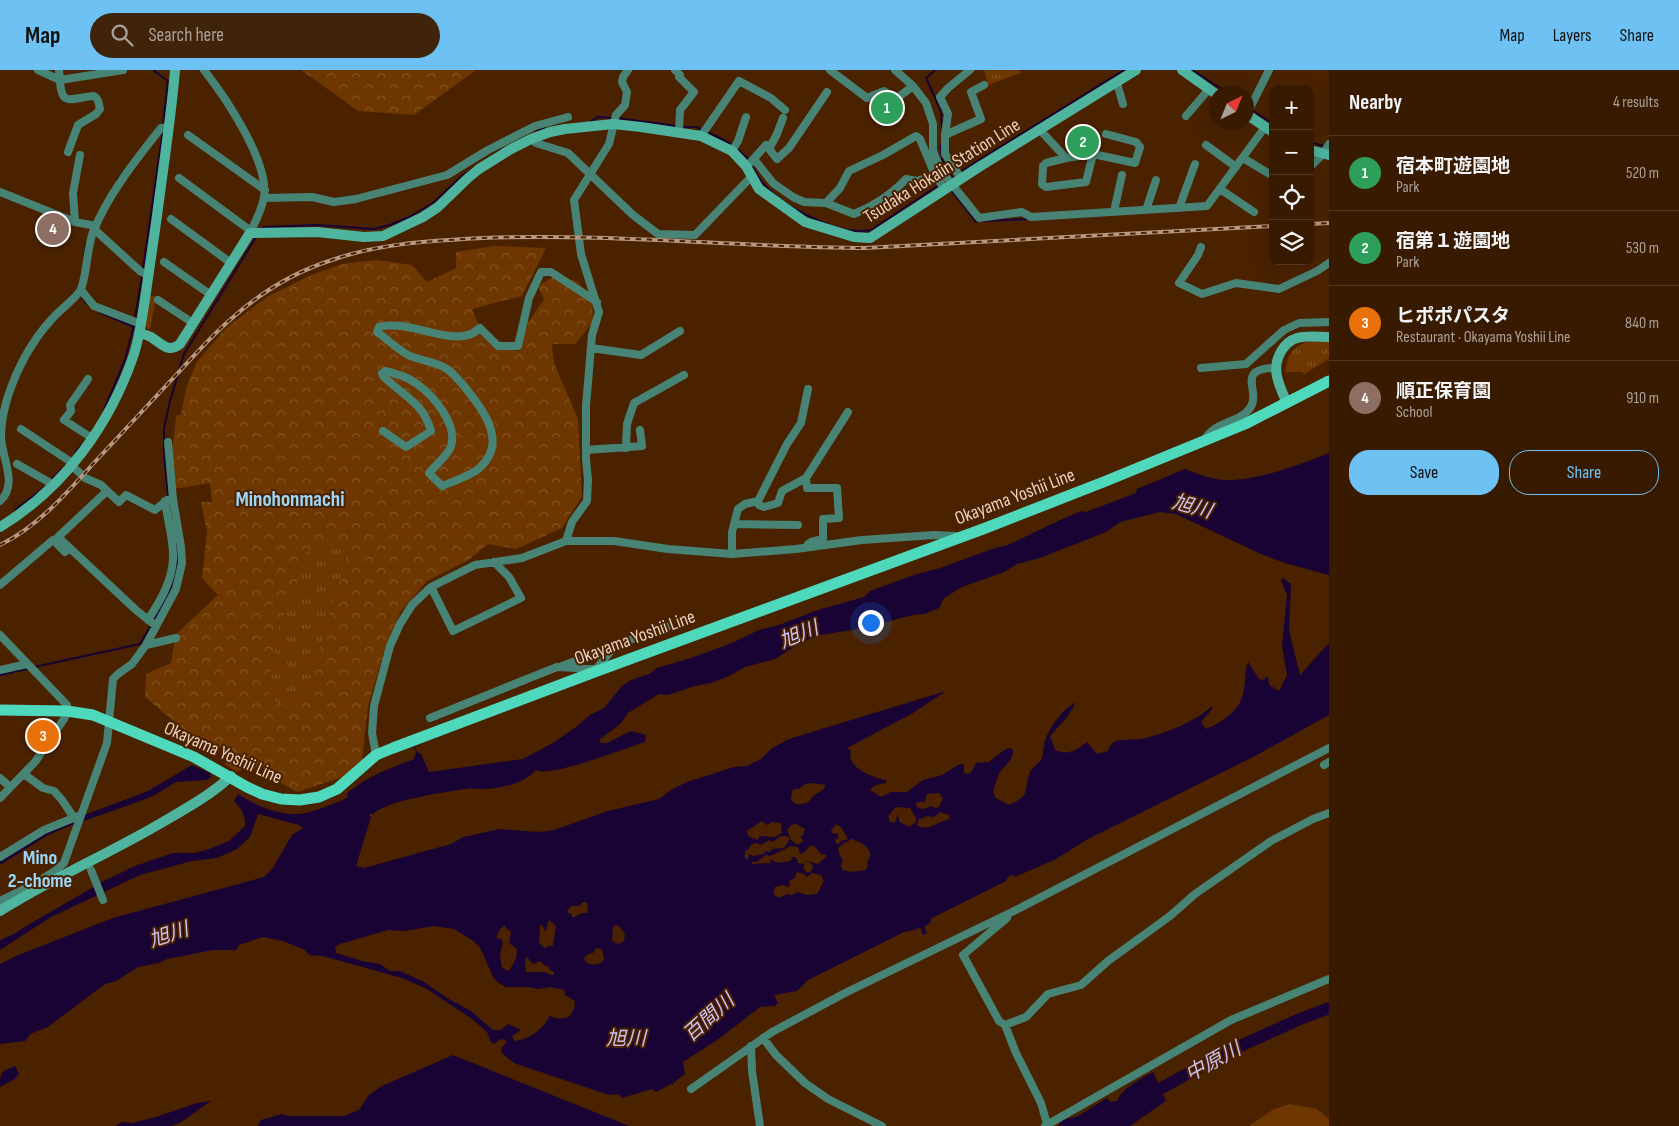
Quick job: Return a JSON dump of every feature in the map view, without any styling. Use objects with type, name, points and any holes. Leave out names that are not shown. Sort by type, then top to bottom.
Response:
[{"type":"main road","points":[[0,527],[34,504],[71,463],[101,424],[134,354],[165,127],[176,70]]},
{"type":"main road","name":"Tsudaka Hokaiin Station Line","points":[[254,233],[317,232],[364,237],[384,236],[423,217],[438,207],[465,174],[511,149],[522,139],[614,120],[641,127],[703,132],[734,148],[751,162],[752,176],[759,189],[805,222],[834,232],[865,238],[877,234],[949,179],[1040,130],[1136,70]]},
{"type":"main road","points":[[1182,70],[1209,88]]},
{"type":"main road","points":[[1254,116],[1269,130]]},
{"type":"main road","points":[[1314,150],[1327,149]]},
{"type":"main road","points":[[137,325],[166,348],[173,348],[182,340],[231,263],[254,233]]},
{"type":"main road","points":[[1287,403],[1279,385],[1275,368],[1283,348],[1296,338],[1305,336],[1329,337]]},
{"type":"main road","name":"Okayama Yoshii Line","points":[[0,710],[67,711],[87,714],[194,757],[262,794],[281,799],[300,800],[319,797],[337,789],[376,755],[596,670],[962,536],[1098,484],[1245,424],[1329,383]]},
{"type":"main road","points":[[0,911],[37,886],[88,868],[217,789],[231,776]]},
{"type":"street","points":[[38,70],[60,80],[123,70]]},
{"type":"street","points":[[59,70],[61,92],[64,98],[68,100],[94,96],[100,105],[100,109],[96,114],[78,125],[68,152]]},
{"type":"street","points":[[179,178],[254,233],[262,208],[264,194],[259,164],[250,140],[204,70]]},
{"type":"street","points":[[566,541],[572,522],[587,501],[586,406],[592,335],[599,312],[581,254],[574,200],[609,144],[614,120],[625,105],[627,92],[622,82],[622,77],[628,70]]},
{"type":"street","points":[[675,70],[679,77],[694,92],[680,110],[679,129]]},
{"type":"street","points":[[830,70],[867,98],[884,91],[896,99],[913,86]]},
{"type":"street","points":[[899,73],[909,70]]},
{"type":"street","points":[[949,179],[944,154],[948,114],[940,97],[970,70]]},
{"type":"street","points":[[1254,99],[1269,70]]},
{"type":"street","points":[[899,73],[913,86],[929,110],[933,124],[933,151],[939,166],[979,218],[1022,212],[1031,217],[1207,206],[1243,158],[1269,130]]},
{"type":"street","points":[[703,132],[740,81],[771,98],[784,114],[769,149]]},
{"type":"street","points":[[1117,83],[1123,104]]},
{"type":"street","points":[[945,135],[980,119],[971,92],[984,85]]},
{"type":"street","points":[[827,92],[789,148],[778,159],[766,145],[751,162],[778,188],[804,202],[826,204],[854,214],[896,189],[906,180],[949,179]]},
{"type":"street","points":[[1186,116],[1209,95]]},
{"type":"street","points":[[188,136],[264,194],[312,197],[334,202],[356,199],[447,175],[483,153],[522,139],[535,126],[568,117]]},
{"type":"street","points":[[734,148],[746,117]]},
{"type":"street","points":[[0,501],[8,492],[9,482],[8,468],[1,438],[2,417],[9,393],[24,361],[50,320],[80,291],[94,226],[121,179],[165,127]]},
{"type":"street","points":[[1040,130],[1066,158]]},
{"type":"street","points":[[1092,154],[1086,182],[1046,187],[1042,184],[1043,166],[1046,163],[1066,158],[1092,154],[1135,163],[1140,146],[1136,142],[1106,134]]},
{"type":"street","points":[[826,204],[840,188],[849,171],[884,155],[916,136],[949,179]]},
{"type":"street","points":[[522,139],[568,153],[633,215],[658,234],[695,235],[752,176]]},
{"type":"street","points":[[1206,145],[1236,167]]},
{"type":"street","points":[[1314,163],[1327,149]]},
{"type":"street","points":[[447,175],[451,178],[465,174],[483,153]]},
{"type":"street","points":[[75,222],[73,193],[80,155]]},
{"type":"street","points":[[1243,158],[1271,175]]},
{"type":"street","points":[[1179,208],[1195,164]]},
{"type":"street","points":[[1114,211],[1122,175]]},
{"type":"street","points":[[1146,210],[1156,180]]},
{"type":"street","points":[[1220,189],[1254,212]]},
{"type":"street","points":[[0,192],[75,222],[94,226],[144,273]]},
{"type":"street","points":[[172,219],[231,263]]},
{"type":"street","points":[[1201,247],[1198,256],[1179,283],[1202,294],[1236,283],[1279,289],[1317,271],[1329,263]]},
{"type":"street","points":[[164,262],[211,295]]},
{"type":"street","points":[[384,431],[406,446],[431,431],[422,409],[383,376],[382,373],[385,371],[392,372],[417,384],[436,402],[449,422],[452,437],[451,447],[429,474],[442,486],[477,470],[487,459],[494,438],[488,419],[465,386],[442,365],[407,354],[377,332],[378,327],[386,325],[402,326],[456,336],[470,334],[480,328],[498,346],[518,346],[529,298],[541,272],[551,272],[597,302]]},
{"type":"street","points":[[80,291],[94,306],[137,325]]},
{"type":"street","points":[[158,300],[193,323]]},
{"type":"street","points":[[1201,368],[1246,364],[1284,330],[1299,324],[1329,322]]},
{"type":"street","points":[[591,348],[641,355],[680,331]]},
{"type":"street","points":[[1203,441],[1213,430],[1250,408],[1252,401],[1252,377],[1256,372],[1261,368],[1275,368]]},
{"type":"street","points":[[626,448],[627,424],[634,403],[684,375]]},
{"type":"street","points":[[88,379],[70,405],[71,411],[64,420],[90,436]]},
{"type":"street","points":[[758,501],[787,444],[801,422],[808,389]]},
{"type":"street","points":[[758,501],[759,505],[764,507],[778,503],[782,491],[806,478],[848,412]]},
{"type":"street","points":[[21,429],[71,463],[83,476],[101,485],[120,502],[126,495],[155,510],[169,500]]},
{"type":"street","points":[[586,450],[642,446],[640,430]]},
{"type":"street","points":[[0,900],[37,886],[64,862],[77,816],[107,743],[113,679],[132,664],[146,645],[152,623],[165,592],[174,581],[182,555],[175,535],[169,500],[168,442]]},
{"type":"street","points":[[17,464],[51,483]]},
{"type":"street","points":[[804,548],[811,542],[823,539],[823,519],[839,518],[837,488],[807,488],[806,478]]},
{"type":"street","points":[[107,491],[58,537],[152,623]]},
{"type":"street","points":[[732,554],[732,532],[738,508],[758,501]]},
{"type":"street","points":[[734,524],[798,525]]},
{"type":"street","points":[[376,755],[372,733],[374,706],[390,646],[412,605],[431,587],[475,565],[522,558],[566,541],[614,541],[668,549],[732,554],[804,548],[862,540],[934,535],[962,536]]},
{"type":"street","points":[[0,585],[53,540],[65,552],[70,548]]},
{"type":"street","points":[[431,587],[453,631],[521,598],[509,577],[494,562]]},
{"type":"street","points":[[557,667],[596,670],[616,645],[669,626]]},
{"type":"street","points":[[0,635],[67,704],[64,719],[35,762],[0,798]]},
{"type":"street","points":[[146,645],[176,638]]},
{"type":"street","points":[[430,718],[597,653]]},
{"type":"street","points":[[0,670],[30,667]]},
{"type":"street","points":[[691,1089],[763,1038],[847,992],[1016,910],[1329,748]]},
{"type":"street","points":[[24,774],[43,788],[54,791],[77,816]]},
{"type":"street","points":[[0,778],[10,787]]},
{"type":"street","points":[[1005,1025],[1026,1018],[1048,994],[1081,985],[1108,961],[1170,916],[1195,894],[1271,841],[1313,819],[1329,813]]},
{"type":"street","points":[[0,857],[44,830],[77,816]]},
{"type":"street","points":[[88,868],[103,900]]},
{"type":"street","points":[[1016,910],[963,955],[999,1021],[1005,1025],[1016,1053],[1041,1103],[1046,1125],[1231,1020],[1329,979]]},
{"type":"street","points":[[763,1038],[776,1055],[813,1088],[828,1099],[882,1126]]},
{"type":"street","points":[[751,1046],[752,1071],[760,1126]]},
{"type":"green space","points":[[301,70],[476,70],[414,115],[358,111]]},
{"type":"green space","points":[[984,70],[1020,70],[1021,73],[988,85]]},
{"type":"green space","points":[[882,95],[886,96],[905,114],[898,117],[893,123],[868,102]]},
{"type":"green space","points":[[494,246],[546,248],[522,296],[472,309],[481,331],[499,348],[520,351],[528,323],[544,299],[538,286],[555,276],[576,281],[592,296],[593,322],[575,344],[552,344],[554,363],[578,419],[582,496],[562,528],[516,549],[488,544],[470,559],[427,581],[401,611],[386,645],[368,706],[362,760],[343,777],[297,792],[278,781],[263,766],[236,771],[225,764],[233,753],[223,745],[213,754],[145,697],[146,674],[171,663],[176,634],[218,595],[202,578],[207,532],[201,502],[212,502],[210,483],[174,489],[171,461],[176,416],[181,414],[186,389],[196,363],[226,328],[267,297],[309,276],[342,264],[377,260],[412,265],[427,282],[456,268],[456,252]]},
{"type":"green space","points":[[149,295],[156,297],[150,330],[144,326]]},
{"type":"green space","points":[[1315,341],[1329,341],[1329,359],[1304,374],[1302,372],[1286,372],[1290,354],[1298,346]]},
{"type":"green space","points":[[326,545],[349,548],[318,654],[312,687],[292,711],[268,696],[271,668],[280,623],[297,588],[298,556]]},
{"type":"green space","points":[[1290,1104],[1317,1109],[1329,1119],[1329,1126],[1249,1126],[1274,1109]]},
{"type":"water","name":"旭川","points":[[1329,453],[1329,575],[1285,563],[1261,554],[1176,514],[1160,512],[1120,522],[1106,532],[1040,558],[1017,564],[1004,572],[962,587],[944,598],[939,608],[924,614],[858,629],[821,635],[802,642],[775,659],[745,667],[711,683],[668,695],[659,694],[628,713],[620,724],[599,740],[601,743],[607,743],[631,731],[646,735],[645,742],[572,766],[556,770],[536,770],[525,779],[511,785],[417,797],[370,814],[369,816],[371,817],[356,866],[364,868],[451,844],[465,836],[499,829],[539,832],[554,830],[608,811],[659,799],[687,782],[734,767],[747,766],[761,759],[771,749],[789,739],[946,691],[913,713],[847,748],[851,751],[850,757],[852,762],[861,771],[886,780],[886,783],[879,784],[870,790],[881,797],[891,792],[907,792],[923,780],[942,775],[958,765],[964,764],[964,774],[971,773],[976,763],[989,762],[1004,750],[1010,748],[1013,750],[1012,757],[1000,772],[993,792],[996,798],[1009,805],[1025,794],[1030,773],[1042,758],[1047,735],[1062,713],[1076,702],[1068,716],[1050,736],[1055,750],[1060,752],[1072,751],[1087,742],[1097,754],[1108,751],[1112,743],[1116,741],[1141,739],[1178,727],[1196,718],[1211,707],[1213,708],[1201,722],[1206,729],[1218,723],[1234,711],[1241,700],[1248,662],[1259,679],[1263,680],[1268,676],[1269,685],[1279,691],[1287,675],[1282,646],[1287,595],[1281,580],[1283,578],[1291,584],[1289,630],[1300,675],[1329,643],[1329,715],[1255,756],[1088,839],[1056,859],[1015,877],[1013,875],[1009,876],[1006,881],[932,918],[930,923],[924,927],[927,933],[923,935],[920,927],[904,932],[808,980],[797,991],[774,995],[778,1003],[775,1006],[760,1007],[720,1038],[683,1062],[685,1074],[673,1083],[674,1085],[671,1084],[656,1092],[652,1089],[622,1098],[619,1094],[609,1095],[514,1063],[502,1053],[501,1048],[507,1042],[505,1040],[500,1039],[494,1044],[491,1042],[487,1032],[472,1019],[427,989],[402,978],[323,956],[309,955],[305,950],[283,941],[263,937],[239,945],[236,950],[213,950],[138,967],[116,981],[105,984],[48,1027],[30,1034],[25,1041],[0,1044],[0,964],[113,918],[264,877],[273,868],[292,835],[303,828],[299,825],[258,814],[250,837],[237,849],[217,858],[192,861],[140,875],[51,917],[0,950],[0,941],[3,939],[104,881],[135,866],[173,853],[195,853],[229,841],[245,826],[244,815],[234,801],[238,794],[272,811],[291,814],[310,812],[343,800],[348,797],[347,793],[364,781],[414,759],[416,752],[413,743],[417,752],[421,754],[429,772],[523,759],[553,743],[590,715],[604,708],[622,686],[631,680],[649,674],[657,668],[732,643],[759,630],[864,597],[870,591],[914,575],[1008,545],[1081,511],[1086,512],[1136,493],[1137,489],[1185,469],[1211,478],[1239,480],[1287,469]],"holes":[[[805,784],[825,785],[809,802],[799,804],[795,804],[791,800],[794,789],[799,789]],[[939,793],[943,798],[939,807],[936,808],[931,806],[924,809],[917,808],[916,803],[925,802],[927,794]],[[896,807],[910,808],[916,818],[916,822],[909,827],[900,822],[897,814],[894,823],[890,822],[888,816]],[[940,812],[949,815],[950,819],[925,828],[917,825],[919,818],[922,819],[926,816],[934,817]],[[762,821],[767,825],[772,822],[781,823],[782,833],[775,837],[760,836],[758,840],[748,836],[747,830]],[[796,824],[805,829],[800,837],[804,841],[797,845],[791,840],[787,830],[791,825]],[[836,824],[842,828],[848,839],[841,841],[838,845],[835,841],[835,839],[838,839],[838,834],[831,831]],[[781,836],[787,836],[790,839],[784,848],[772,849],[770,852],[765,851],[764,854],[754,856],[749,854],[748,860],[745,858],[745,851],[752,844],[761,845],[769,840],[772,842]],[[852,839],[864,845],[870,854],[866,870],[852,872],[842,870],[841,864],[843,860],[838,848]],[[791,846],[798,847],[802,854],[810,846],[814,846],[822,855],[827,856],[818,864],[806,861],[812,864],[813,868],[808,873],[804,870],[804,864],[798,863],[796,857],[792,857],[791,861],[778,863],[769,859],[771,863],[752,864],[752,862],[756,862],[766,855],[770,856]],[[798,872],[807,877],[812,873],[821,875],[824,881],[817,894],[807,895],[798,892],[778,898],[773,893],[775,887],[782,885],[789,887],[790,880],[795,878]],[[583,902],[586,902],[588,905],[587,913],[582,913],[573,918],[567,911],[571,906],[579,906]],[[549,920],[556,926],[553,946],[547,946],[546,949],[539,943],[540,925],[542,925],[545,931]],[[505,925],[511,932],[509,943],[517,949],[516,959],[509,971],[502,968],[500,954],[503,943],[501,939],[496,938],[500,929]],[[616,925],[625,934],[624,941],[619,944],[612,941],[613,927]],[[434,926],[454,929],[479,946],[496,981],[506,987],[538,989],[550,987],[564,990],[565,995],[575,1001],[573,1011],[568,1017],[560,1019],[550,1016],[535,1033],[514,1041],[512,1036],[521,1030],[508,1024],[501,1030],[493,1030],[471,1011],[447,998],[424,982],[400,971],[390,971],[380,964],[336,953],[335,947],[388,930],[404,931]],[[596,948],[602,949],[604,960],[601,963],[589,964],[584,958],[588,954],[593,953]],[[527,957],[533,964],[540,961],[554,972],[554,975],[545,972],[526,972],[525,960]]]},
{"type":"water","points":[[192,765],[210,773],[211,777],[207,780],[176,782],[153,796],[48,835],[0,865],[0,858],[28,841],[69,821],[148,791]]},
{"type":"water","points":[[453,1055],[629,1126],[258,1126],[261,1120],[282,1114],[289,1116],[344,1116],[359,1110],[369,1095],[382,1086]]},
{"type":"water","points":[[15,1066],[19,1074],[15,1079],[0,1087],[2,1073]]},
{"type":"water","points":[[1153,1072],[1166,1101],[1130,1126],[1059,1126],[1063,1120],[1078,1116],[1107,1098],[1110,1102],[1117,1101],[1123,1092]]},
{"type":"water","points":[[211,1101],[180,1123],[171,1126],[115,1126],[123,1122],[132,1123],[197,1103]]},
{"type":"waterway","points":[[153,70],[168,81],[163,125]]},
{"type":"waterway","points":[[935,70],[926,78],[941,111],[942,128]]},
{"type":"waterway","points":[[960,172],[1124,70]]},
{"type":"waterway","points":[[1192,70],[1215,85]]},
{"type":"waterway","points":[[1254,111],[1269,121]]},
{"type":"waterway","points":[[591,121],[598,117],[612,118]]},
{"type":"waterway","points":[[617,118],[677,126]]},
{"type":"waterway","points":[[681,127],[701,129]]},
{"type":"waterway","points":[[536,132],[545,128]]},
{"type":"waterway","points":[[143,269],[163,130]]},
{"type":"waterway","points":[[708,132],[733,145]]},
{"type":"waterway","points":[[1314,143],[1324,146]]},
{"type":"waterway","points":[[941,145],[942,158],[952,177]]},
{"type":"waterway","points":[[736,148],[749,160]]},
{"type":"waterway","points":[[261,229],[264,227],[317,225],[374,229],[390,225],[409,217],[433,203],[462,176],[502,149]]},
{"type":"waterway","points":[[751,164],[770,191],[796,209],[827,224],[858,231],[871,230],[939,185]]},
{"type":"waterway","points":[[117,180],[123,172]]},
{"type":"waterway","points":[[951,190],[976,222],[978,221]]},
{"type":"waterway","points":[[983,221],[1028,219]]},
{"type":"waterway","points":[[168,497],[164,428],[184,354],[256,237]]},
{"type":"waterway","points":[[84,258],[86,243]]},
{"type":"waterway","points":[[135,318],[142,276]]},
{"type":"waterway","points":[[81,296],[89,306]]},
{"type":"waterway","points":[[99,312],[134,327]]},
{"type":"waterway","points":[[104,410],[125,360],[134,325]]},
{"type":"waterway","points":[[75,453],[81,445]]},
{"type":"waterway","points":[[51,480],[62,469]]},
{"type":"waterway","points":[[15,510],[45,487]]},
{"type":"waterway","points":[[154,621],[175,574],[177,564],[176,543]]},
{"type":"waterway","points":[[34,667],[140,644],[151,625]]},
{"type":"waterway","points":[[0,675],[27,669]]},
{"type":"waterway","name":"中原川","points":[[1147,1096],[1229,1051],[1329,1008]]},
{"type":"railway","points":[[1314,224],[1329,223]]},
{"type":"railway","points":[[0,545],[26,529],[50,510],[203,346],[242,309],[291,277],[350,254],[387,246],[482,238],[578,237],[865,248],[1269,226]]},
{"type":"place","name":"宿本町遊園地","points":[[887,108]]},
{"type":"place","name":"宿第１遊園地","points":[[1083,142]]},
{"type":"place","name":"順正保育園","points":[[53,229]]},
{"type":"place","name":"ヒポポパスタ","points":[[43,736]]},
{"type":"district","name":"Minohonmachi","points":[[290,499]]},
{"type":"district","name":"Mino 2-chome","points":[[40,870]]},
{"type":"water label","name":"百間川","points":[[709,1018]]}]
